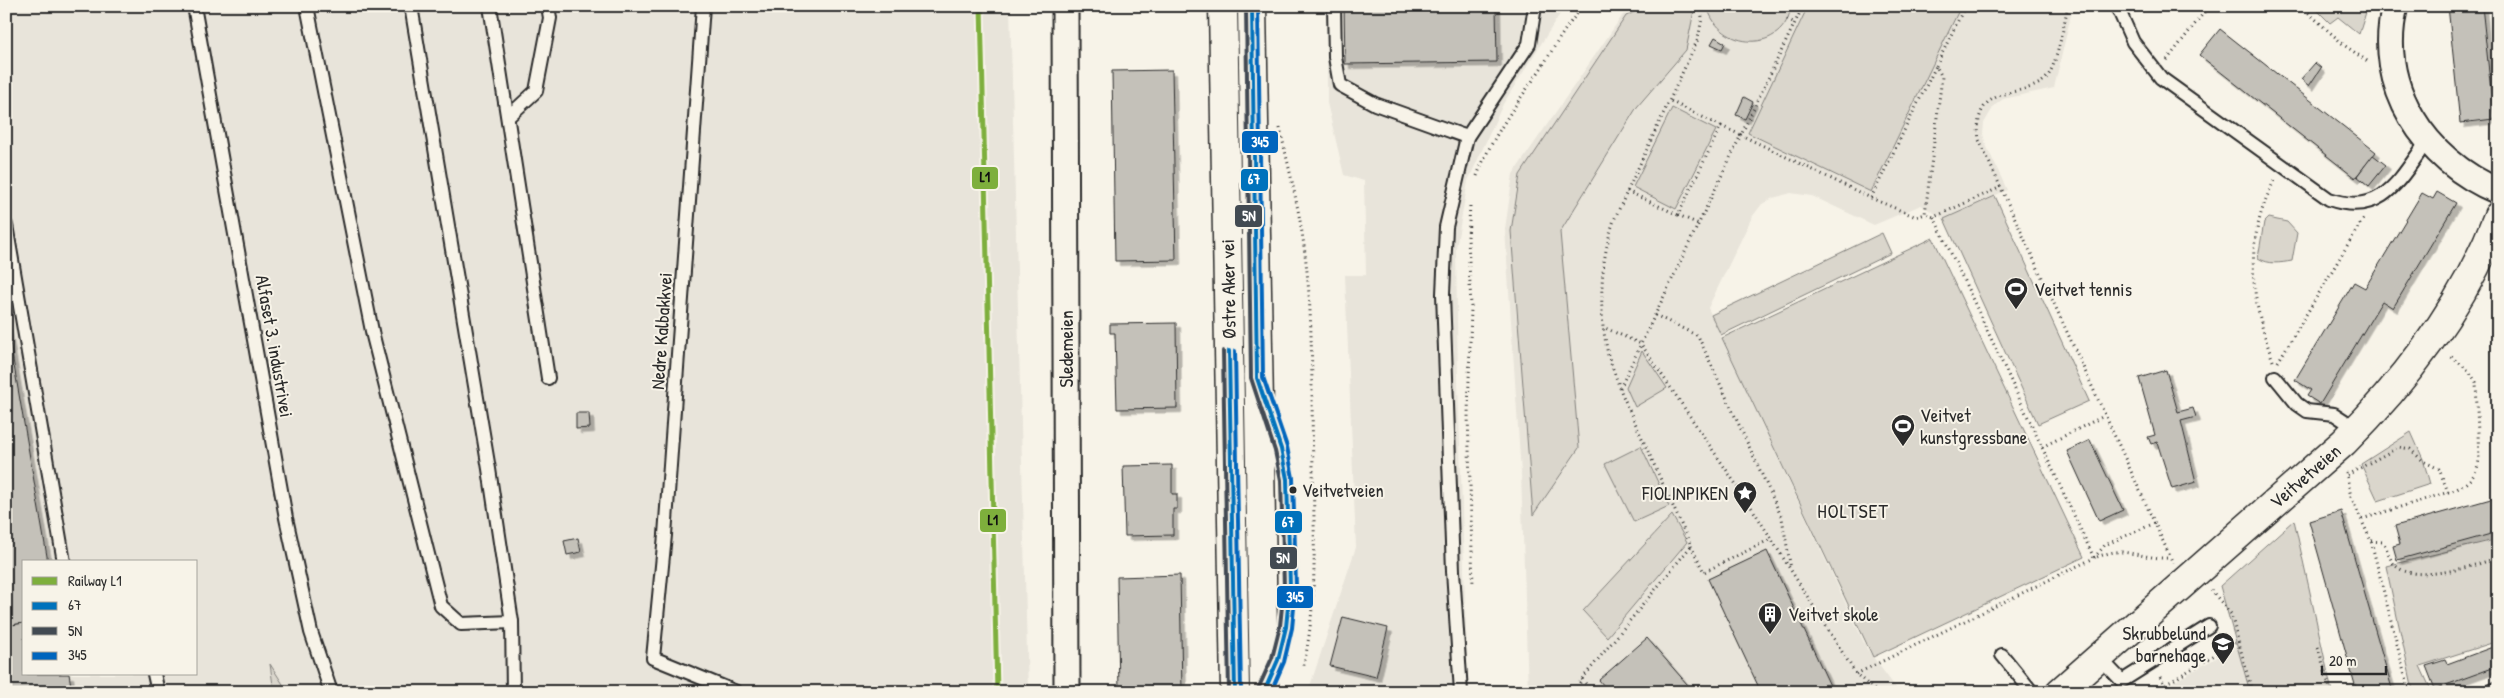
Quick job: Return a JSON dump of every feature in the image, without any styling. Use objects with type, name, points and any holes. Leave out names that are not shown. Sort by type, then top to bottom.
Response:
[{"type":"main road","name":"Østre Aker vei","points":[[1223,6],[1233,688]]},
{"type":"main road","name":"Østre Aker vei","points":[[1252,6],[1257,378],[1264,690]]},
{"type":"main road","name":"Veitvetveien","points":[[2060,692],[2357,429],[2404,378],[2436,334],[2467,282],[2496,226]]},
{"type":"street","name":"Sledemeien","points":[[1065,6],[1067,692]]},
{"type":"street","points":[[2394,6],[2389,37],[2392,69],[2401,100],[2413,121],[2428,140],[2462,173],[2498,191]]},
{"type":"lane","name":"Alfaset 3. industrivei","points":[[194,6],[286,518],[311,632],[330,691]]},
{"type":"lane","points":[[307,6],[373,336],[441,606],[461,624],[512,622]]},
{"type":"lane","points":[[411,6],[489,469],[512,622],[513,692]]},
{"type":"lane","points":[[490,6],[548,378]]},
{"type":"lane","points":[[508,117],[536,91],[550,18],[548,6]]},
{"type":"lane","name":"Nedre Kalbakkvei","points":[[703,6],[666,534],[653,658],[736,692]]},
{"type":"lane","points":[[1334,6],[1335,57],[1340,85],[1375,104],[1467,136]]},
{"type":"lane","points":[[1461,692],[1453,572],[1443,294],[1446,228],[1467,136],[1529,44],[1535,6]]},
{"type":"lane","points":[[2117,6],[2133,42],[2146,62],[2161,78],[2329,198],[2343,203],[2366,204],[2385,194],[2400,178],[2428,140]]},
{"type":"lane","points":[[6,225],[64,560]]},
{"type":"lane","points":[[2276,377],[2297,404],[2307,411],[2334,414],[2357,429]]},
{"type":"lane","points":[[2099,657],[2122,682],[2208,626]]},
{"type":"lane","points":[[2002,655],[2032,692]]},
{"type":"lane","points":[[154,676],[158,692]]},
{"type":"lane","points":[[2490,692],[2498,688]]},
{"type":"path","points":[[1475,180],[1490,143],[1504,120],[1584,6]]},
{"type":"path","points":[[1701,6],[1702,18],[1698,39],[1614,220],[1603,260],[1601,281],[1603,327],[1608,355],[1620,388],[1704,572],[1771,539]]},
{"type":"path","points":[[1620,388],[1803,6]]},
{"type":"path","points":[[1872,198],[1965,6]]},
{"type":"path","points":[[2068,6],[2052,67],[2046,79],[1991,101],[1981,116],[1979,140],[1999,188],[2174,567]]},
{"type":"path","points":[[2077,6],[2101,10],[2117,6]]},
{"type":"path","points":[[2162,66],[2209,6]]},
{"type":"path","points":[[2301,6],[2361,58],[2375,65],[2392,69]]},
{"type":"path","points":[[1787,19],[1795,23]]},
{"type":"path","points":[[1925,214],[1942,77],[1936,66]]},
{"type":"path","points":[[1670,100],[1872,198],[1916,217],[1925,214],[1934,217],[1999,188]]},
{"type":"path","points":[[1279,126],[1297,202],[1306,264],[1314,526],[1314,587],[1308,646],[1303,669]]},
{"type":"path","points":[[1678,215],[1721,126]]},
{"type":"path","points":[[2282,165],[2263,206],[2257,226],[2252,271],[2258,314],[2275,367],[2363,219],[2366,212],[2366,204]]},
{"type":"path","points":[[1627,191],[1699,224]]},
{"type":"path","points":[[1472,197],[1468,237],[1471,307],[1468,415],[1473,589]]},
{"type":"path","points":[[1934,217],[2094,558]]},
{"type":"path","points":[[1655,316],[1698,336],[1782,518],[1791,571]]},
{"type":"path","points":[[1603,327],[1641,344],[1771,539],[1856,674],[1877,692]]},
{"type":"path","points":[[2362,519],[2448,492],[2467,484],[2478,469],[2474,377],[2450,355]]},
{"type":"path","points":[[2042,446],[2105,416]]},
{"type":"path","points":[[2346,475],[2399,447],[2405,447],[2422,461],[2439,469],[2448,492]]},
{"type":"path","points":[[2346,469],[2351,497],[2370,541],[2409,692]]},
{"type":"path","points":[[2094,558],[2104,545],[2154,524]]},
{"type":"path","points":[[1305,526],[1314,526]]},
{"type":"path","points":[[2370,541],[2383,542],[2396,566],[2408,571],[2456,571],[2476,566],[2498,557]]},
{"type":"path","points":[[1575,692],[1582,679],[1692,546]]},
{"type":"path","points":[[1856,674],[2094,558],[2117,552],[2146,558],[2170,558]]},
{"type":"path","points":[[2208,585],[2231,614],[2252,692]]},
{"type":"path","points":[[2151,663],[2165,685],[2238,642]]},
{"type":"path","points":[[2318,647],[2331,692]]},
{"type":"path","points":[[1582,679],[1592,692]]},
{"type":"shaded area","points":[[6,6],[1010,6],[1028,692],[288,692],[270,666],[274,692],[6,692]]},
{"type":"shaded area","points":[[1327,6],[1561,6],[1560,14],[1503,104],[1468,181],[1456,248],[1458,383],[1468,692],[1311,692],[1310,686],[1356,547],[1345,275],[1366,275],[1364,181],[1344,175],[1327,103]]},
{"type":"shaded area","points":[[1629,6],[2073,6],[2054,88],[2003,99],[1994,106],[1984,123],[1983,134],[1986,145],[2007,190],[1944,219],[1921,205],[1874,225],[1812,196],[1791,193],[1773,198],[1762,204],[1752,217],[1708,308],[1867,649],[1899,692],[1528,692],[1521,473],[1505,229],[1513,174]]},
{"type":"shaded area","points":[[1646,6],[1695,6],[1686,50],[1637,107],[1560,232],[1579,448],[1533,515],[1511,231],[1520,175],[1626,16]]},
{"type":"shaded area","points":[[1707,6],[1791,6],[1786,22],[1777,33],[1765,39],[1751,41],[1737,39],[1724,32],[1714,21]]},
{"type":"shaded area","points":[[1808,6],[1961,6],[1871,192],[1748,133]]},
{"type":"shaded area","points":[[2313,6],[2368,6],[2359,34],[2338,17],[2330,23]]},
{"type":"shaded area","points":[[1672,108],[1716,130],[1676,209],[1633,187]]},
{"type":"shaded area","name":"Veitvet tennis","points":[[1995,196],[2089,401],[2038,424],[1944,219]]},
{"type":"shaded area","points":[[2268,218],[2287,222],[2297,233],[2292,261],[2270,263],[2258,258],[2264,222]]},
{"type":"shaded area","points":[[1882,233],[1891,253],[1721,335],[1711,315]]},
{"type":"shaded area","name":"Veitvet kunstgressbane","points":[[1933,238],[2084,557],[1873,657],[1722,338]]},
{"type":"shaded area","points":[[1642,351],[1667,388],[1635,407],[1626,387]]},
{"type":"shaded area","points":[[2411,432],[2423,459],[2430,484],[2378,501],[2361,464]]},
{"type":"shaded area","points":[[1641,446],[1669,506],[1634,522],[1605,464]]},
{"type":"shaded area","points":[[1672,515],[1687,542],[1607,637],[1583,611]]},
{"type":"shaded area","points":[[2294,520],[2332,692],[2250,692],[2220,586]]},
{"type":"shaded area","points":[[2498,539],[2498,641],[2420,666],[2432,692],[2413,690],[2386,566]]},
{"type":"shaded area","name":"Skrubbelund barnehage","points":[[2237,646],[2249,692],[2146,692],[2159,684],[2163,688]]},
{"type":"shaded area","points":[[270,664],[288,692],[274,692]]},
{"type":"building","points":[[1344,6],[1496,6],[1497,62],[1345,64]]},
{"type":"building","points":[[2448,6],[2482,6],[2494,119],[2460,123]]},
{"type":"building","points":[[2220,29],[2376,152],[2355,178],[2199,55]]},
{"type":"building","points":[[1715,37],[1725,43],[1722,49],[1711,44]]},
{"type":"building","points":[[2315,63],[2321,68],[2309,86],[2301,79]]},
{"type":"building","points":[[1172,70],[1176,260],[1115,261],[1112,71]]},
{"type":"building","points":[[1744,97],[1753,102],[1745,119],[1736,115]]},
{"type":"building","points":[[2373,155],[2386,165],[2369,186],[2357,176]]},
{"type":"building","points":[[2437,192],[2456,203],[2393,308],[2382,301],[2320,404],[2307,396],[2311,390],[2295,380],[2354,282],[2365,288],[2422,193],[2433,199]]},
{"type":"building","points":[[1176,323],[1177,408],[1117,409],[1115,333],[1110,333],[1110,324]]},
{"type":"building","points":[[7,325],[48,560],[22,560],[22,623],[6,626]]},
{"type":"building","points":[[2166,370],[2178,412],[2193,408],[2196,417],[2181,421],[2196,482],[2172,489],[2157,442],[2151,444],[2148,437],[2155,435],[2139,378]]},
{"type":"building","points":[[576,413],[589,413],[590,428],[576,429]]},
{"type":"building","points":[[2090,440],[2123,510],[2099,521],[2067,451]]},
{"type":"building","points":[[1172,465],[1172,494],[1177,494],[1177,509],[1173,509],[1173,535],[1125,536],[1123,466]]},
{"type":"building","points":[[2498,497],[2498,532],[2397,560],[2393,546],[2400,544],[2395,526]]},
{"type":"building","points":[[2341,511],[2393,692],[2357,692],[2309,521]]},
{"type":"building","points":[[578,538],[581,552],[567,555],[564,541]]},
{"type":"building","name":"Veitvet skole","points":[[1767,551],[1833,692],[1761,692],[1708,579]]},
{"type":"building","points":[[1180,575],[1182,692],[1119,692],[1117,577]]},
{"type":"building","points":[[1343,617],[1388,628],[1376,677],[1330,666]]},
{"type":"building","points":[[22,623],[22,676],[69,676],[72,692],[6,692],[6,626]]},
{"type":"building","points":[[1647,638],[1694,692],[1609,692],[1599,680]]},
{"type":"building","points":[[2498,645],[2498,666],[2435,689],[2426,666],[2445,660],[2447,664]]},
{"type":"rail line","name":"L1","points":[[981,6],[997,692]]},
{"type":"transit line","name":"5N","points":[[1246,6],[1251,378],[1275,451],[1281,480],[1284,587],[1280,626],[1272,658],[1258,689]]},
{"type":"transit line","name":"67","points":[[1252,6],[1257,378],[1281,449],[1287,479],[1290,587],[1286,627],[1278,660],[1264,692]]},
{"type":"transit line","name":"345","points":[[1258,6],[1263,377],[1287,447],[1293,478],[1296,587],[1292,628],[1284,662],[1271,692]]},
{"type":"transit line","name":"5N","points":[[1223,351],[1229,692]]},
{"type":"transit line","name":"67","points":[[1229,351],[1235,692]]},
{"type":"transit line","name":"345","points":[[1235,351],[1241,692]]},
{"type":"place","name":"Veitvet tennis","points":[[2016,310]]},
{"type":"place","name":"Veitvet kunstgressbane","points":[[1903,447]]},
{"type":"place","name":"Veitvetveien","points":[[1293,490]]},
{"type":"place","name":"FIOLINPIKEN","points":[[1745,514]]},
{"type":"place","name":"Veitvet skole","points":[[1770,635]]},
{"type":"place","name":"Skrubbelund barnehage","points":[[2223,665]]},
{"type":"district","name":"HOLTSET","points":[[1853,510]]}]
